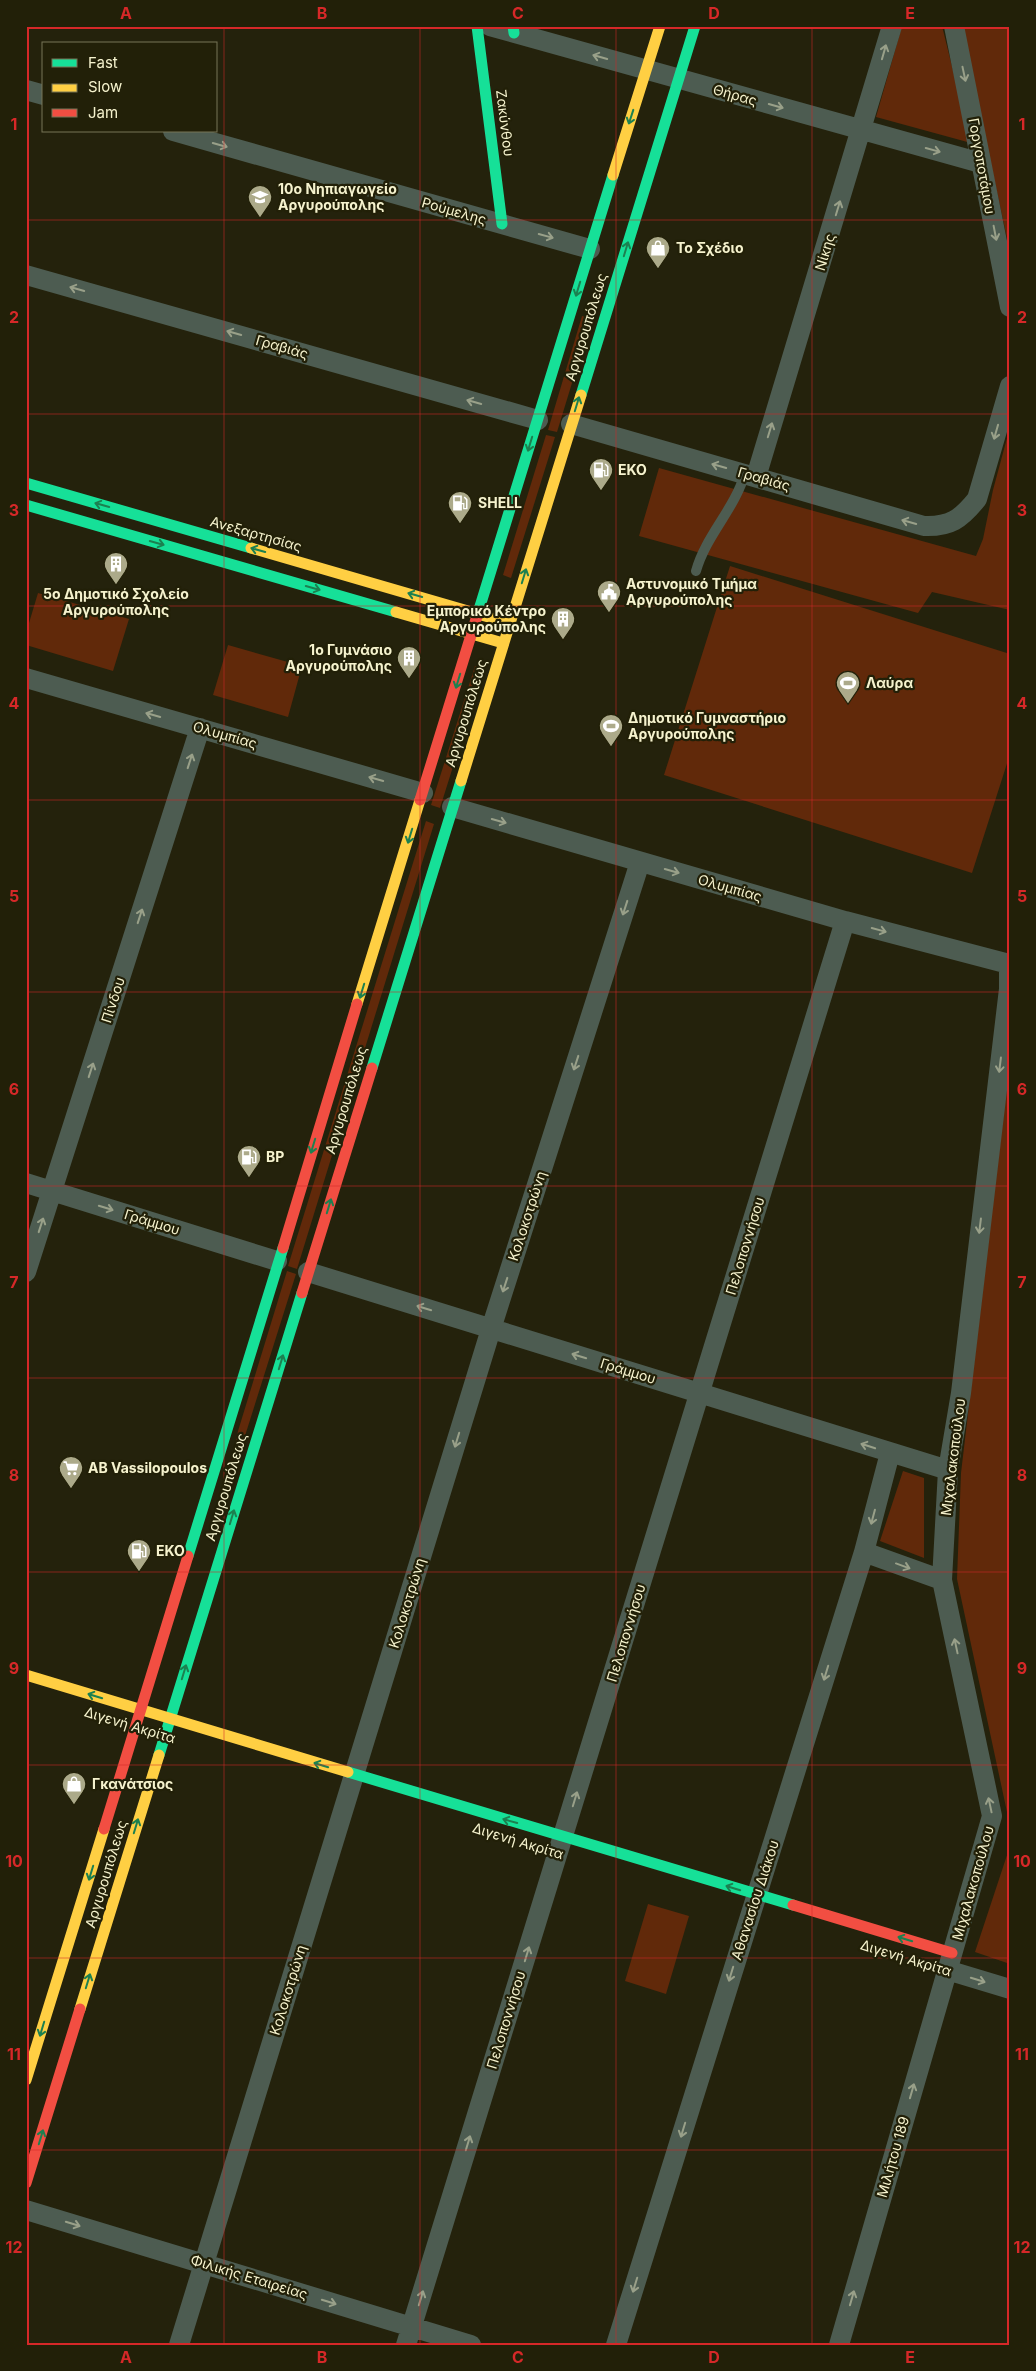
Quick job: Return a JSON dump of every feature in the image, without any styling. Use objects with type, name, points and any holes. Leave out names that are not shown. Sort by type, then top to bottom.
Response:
[{"type":"main road","name":"Ζακύνθου","points":[[477,26],[502,224]]},
{"type":"main road","name":"Αργυρουπόλεως","points":[[26,2183],[155,1732],[142,1710],[278,1261],[660,26]]},
{"type":"main road","name":"Αργυρουπόλεως","points":[[26,2080],[155,1732],[169,1718],[695,26]]},
{"type":"main road","name":"Ανεξαρτησίας","points":[[26,484],[509,623]]},
{"type":"main road","points":[[26,505],[503,643]]},
{"type":"main road","name":"Διγενή Ακρίτα","points":[[26,1675],[169,1718],[350,1787],[946,1964]]},
{"type":"main road","name":"Διγενή Ακρίτα","points":[[121,1722],[155,1732]]},
{"type":"street","name":"Θήρας","points":[[490,26],[513,30],[862,131],[981,162]]},
{"type":"street","name":"Νίκης","points":[[751,475],[862,131],[892,26]]},
{"type":"street","name":"Γοργοποτάμου","points":[[954,26],[1010,307]]},
{"type":"street","points":[[26,90],[42,94]]},
{"type":"street","name":"Ρούμελης","points":[[177,132],[590,248]]},
{"type":"street","name":"Γραβιάς","points":[[26,275],[538,420]]},
{"type":"street","name":"Γραβιάς","points":[[571,424],[924,526],[941,526],[955,520],[967,511],[977,499],[1010,386]]},
{"type":"street","name":"Ολυμπίας","points":[[26,678],[423,793]]},
{"type":"street","name":"Πίνδου","points":[[26,1272],[200,728]]},
{"type":"street","name":"Ολυμπίας","points":[[452,808],[845,920],[1009,964]]},
{"type":"street","name":"Κολοκοτρώνη","points":[[179,2345],[491,1329],[640,862]]},
{"type":"street","name":"Πελοποννήσου","points":[[409,2336],[845,920]]},
{"type":"street","name":"Μιχαλακοπούλου","points":[[946,1964],[992,1816],[942,1580],[948,1470],[962,1383],[1009,989],[1009,964]]},
{"type":"street","name":"Γράμμου","points":[[26,1183],[278,1261]]},
{"type":"street","name":"Γράμμου","points":[[308,1272],[948,1470]]},
{"type":"street","name":"Αθανασίου Διάκου","points":[[616,2345],[864,1552],[890,1453]]},
{"type":"street","points":[[864,1552],[942,1580]]},
{"type":"street","name":"Διγενή Ακρίτα","points":[[946,1964],[1010,1989]]},
{"type":"street","name":"Μιλήτου 189","points":[[839,2345],[946,1964]]},
{"type":"street","name":"Φιλικής Εταιρείας","points":[[26,2210],[204,2264],[409,2336],[471,2345]]},
{"type":"lane","points":[[696,571],[700,554],[751,475]]},
{"type":"shaded area","points":[[902,26],[942,26],[971,143],[876,117]]},
{"type":"shaded area","points":[[961,26],[1010,26],[1010,252]]},
{"type":"shaded area","points":[[582,316],[589,318],[583,347],[557,432],[548,430]]},
{"type":"shaded area","points":[[1010,427],[1010,610],[932,592],[918,613],[639,536],[659,468],[976,556],[983,539],[993,490]]},
{"type":"shaded area","points":[[546,435],[555,437],[511,578],[503,575]]},
{"type":"shaded area","name":"Λαύρα","points":[[730,566],[1010,654],[1010,754],[972,873],[664,775]]},
{"type":"shaded area","points":[[38,593],[129,619],[113,671],[26,645],[26,633]]},
{"type":"shaded area","points":[[228,645],[302,666],[288,717],[213,695]]},
{"type":"shaded area","points":[[475,666],[484,668],[440,808],[431,805]]},
{"type":"shaded area","points":[[426,821],[434,824],[297,1269],[288,1266]]},
{"type":"shaded area","points":[[1010,1060],[1010,1826],[957,1579],[961,1473]]},
{"type":"shaded area","points":[[287,1271],[296,1274],[221,1512],[238,1431]]},
{"type":"shaded area","points":[[903,1471],[924,1478],[924,1558],[880,1541]]},
{"type":"shaded area","points":[[1010,1846],[1010,1964],[975,1952]]},
{"type":"shaded area","points":[[648,1904],[689,1916],[666,1994],[625,1981]]},
{"type":"traffic: fast","points":[[477,26],[502,224]]},
{"type":"traffic: fast","points":[[513,26],[514,33]]},
{"type":"traffic: fast","points":[[581,395],[695,26]]},
{"type":"traffic: fast","points":[[477,616],[613,175]]},
{"type":"traffic: fast","points":[[26,483],[251,548]]},
{"type":"traffic: fast","points":[[26,505],[396,612]]},
{"type":"traffic: fast","points":[[372,1068],[461,781]]},
{"type":"traffic: fast","points":[[188,1556],[283,1248]]},
{"type":"traffic: fast","points":[[159,1755],[302,1293]]},
{"type":"traffic: fast","points":[[348,1772],[793,1905]]},
{"type":"traffic: slow","points":[[613,175],[660,26]]},
{"type":"traffic: slow","points":[[461,781],[581,395]]},
{"type":"traffic: slow","points":[[251,548],[509,623]]},
{"type":"traffic: slow","points":[[396,612],[503,643]]},
{"type":"traffic: slow","points":[[357,1004],[420,800]]},
{"type":"traffic: slow","points":[[26,1675],[348,1772]]},
{"type":"traffic: slow","points":[[80,2009],[159,1755]]},
{"type":"traffic: slow","points":[[26,2080],[104,1829]]},
{"type":"traffic: jam","points":[[420,800],[477,616]]},
{"type":"traffic: jam","points":[[283,1248],[357,1004]]},
{"type":"traffic: jam","points":[[302,1293],[372,1068]]},
{"type":"traffic: jam","points":[[104,1829],[188,1556]]},
{"type":"traffic: jam","points":[[793,1905],[952,1953]]},
{"type":"traffic: jam","points":[[26,2183],[80,2009]]},
{"type":"place","name":"10ο Νηπιαγωγείο Αργυρούπολης","points":[[260,218]]},
{"type":"place","name":"Το Σχέδιο","points":[[658,269]]},
{"type":"place","name":"EKO","points":[[601,491]]},
{"type":"place","name":"SHELL","points":[[460,524]]},
{"type":"place","name":"5ο Δημοτικό Σχολείο Αργυρούπολης","points":[[116,585]]},
{"type":"place","name":"Αστυνομικό Τμήμα Αργυρούπολης","points":[[609,613]]},
{"type":"place","name":"Εμπορικό Κέντρο Αργυρούπολης","points":[[563,640]]},
{"type":"place","name":"1ο Γυμνάσιο Αργυρούπολης","points":[[409,679]]},
{"type":"place","name":"Λαύρα","points":[[848,704]]},
{"type":"place","name":"Δημοτικό Γυμναστήριο Αργυρούπολης","points":[[611,747]]},
{"type":"place","name":"BP","points":[[249,1178]]},
{"type":"place","name":"AB Vassilopoulos","points":[[71,1489]]},
{"type":"place","name":"ΕΚΟ","points":[[139,1572]]},
{"type":"place","name":"Γκανάτσιος","points":[[74,1805]]}]
